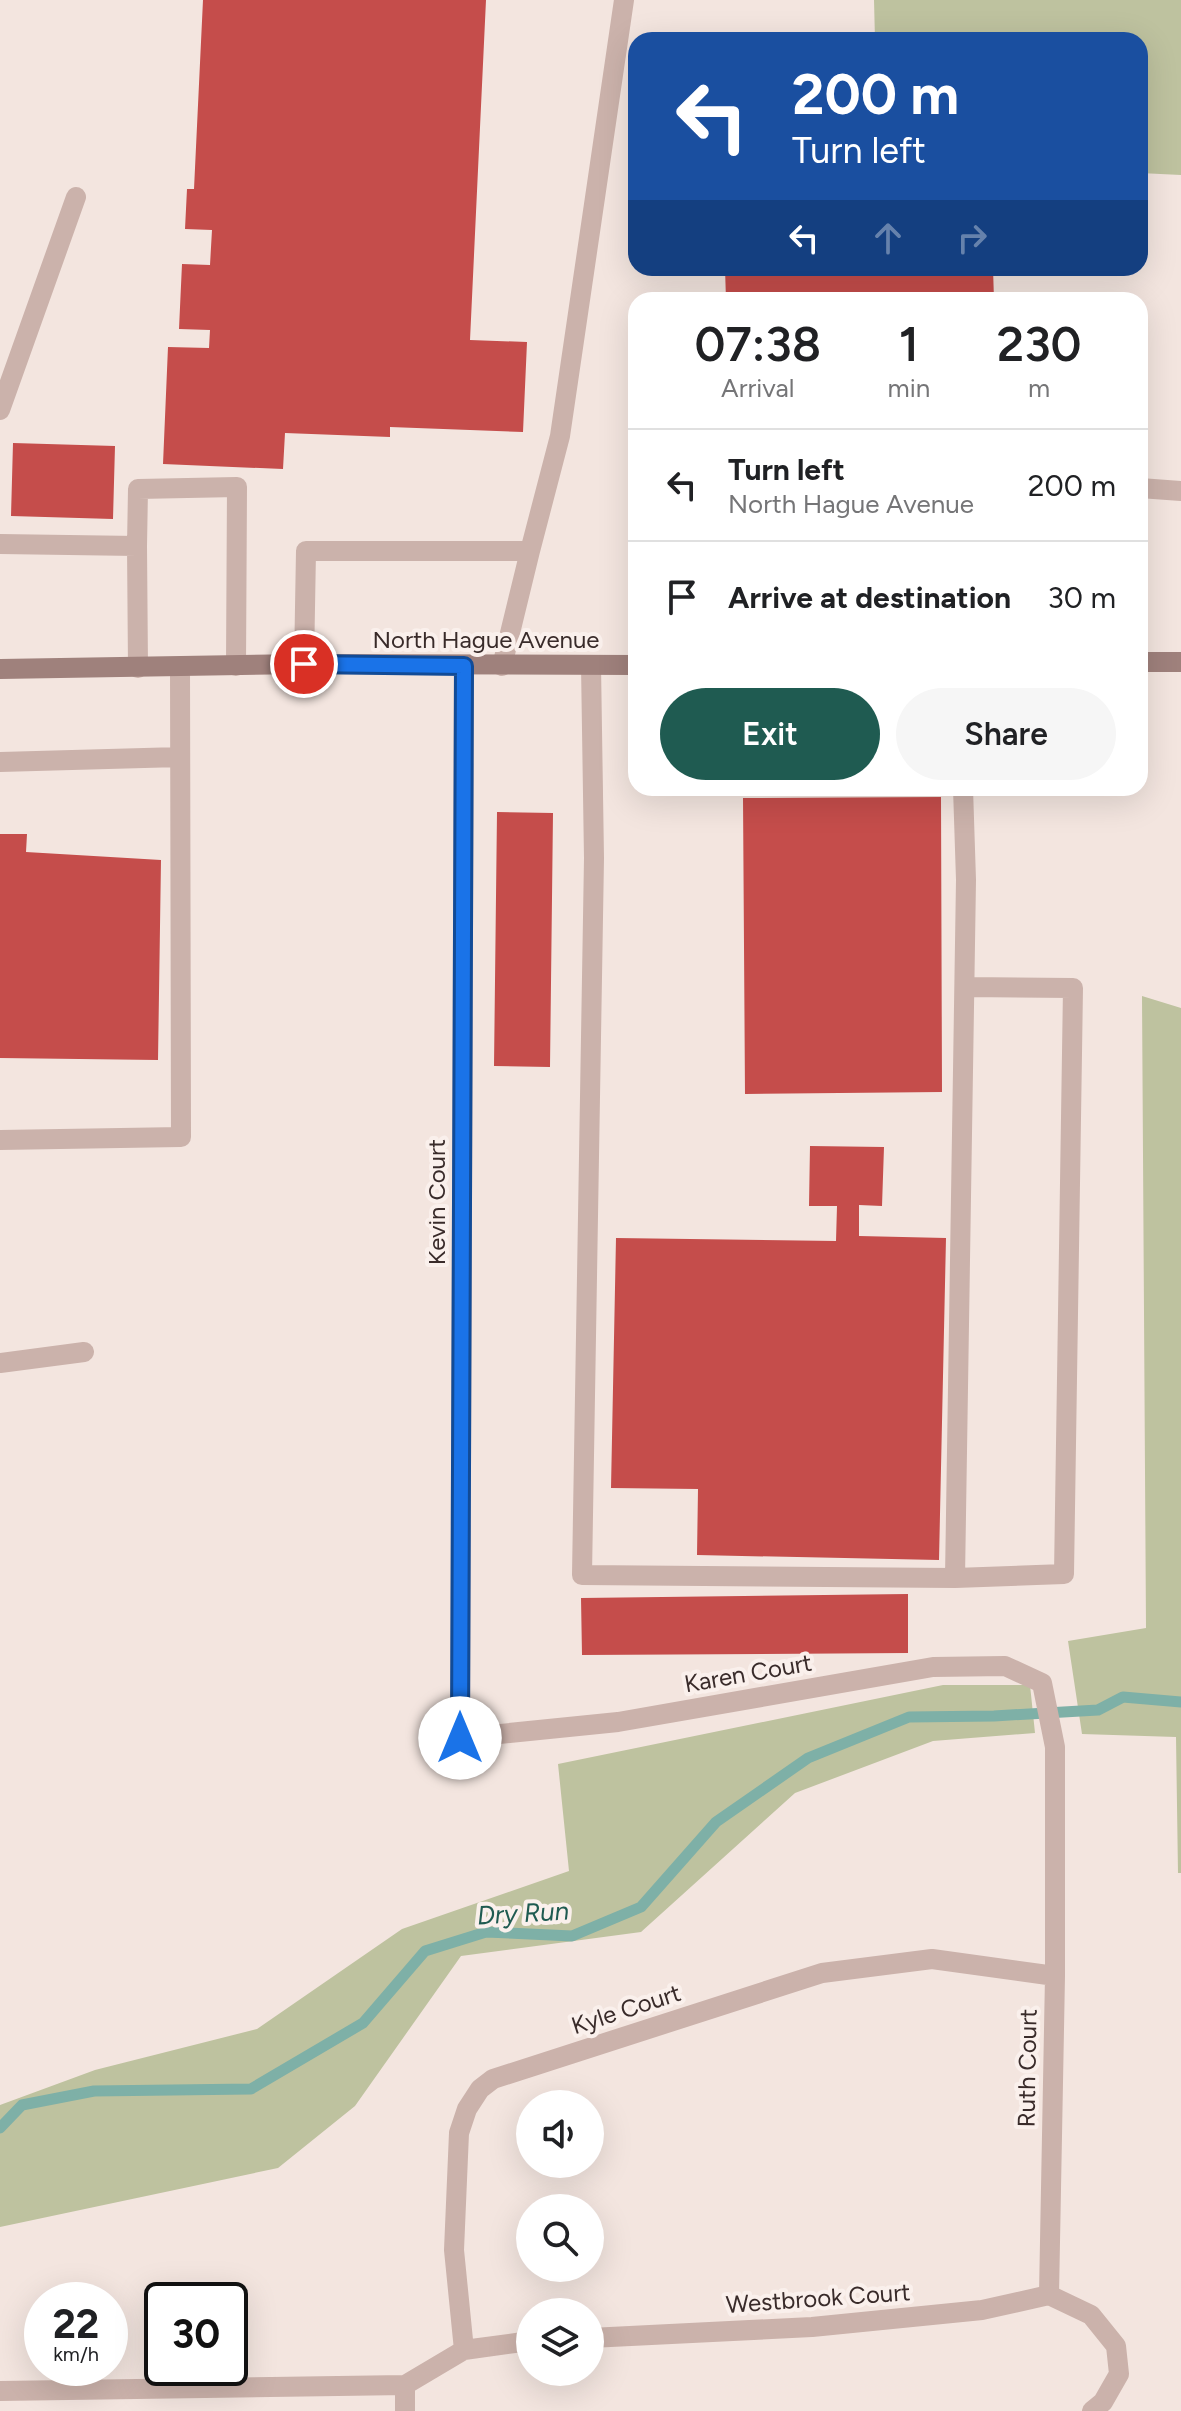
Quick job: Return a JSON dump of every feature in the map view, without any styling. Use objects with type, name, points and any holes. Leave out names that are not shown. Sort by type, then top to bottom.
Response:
[{"type":"main road","points":[[1148,662],[1181,662]]},
{"type":"main road","name":"North Hague Avenue","points":[[0,669],[304,664],[628,665]]},
{"type":"street","points":[[502,666],[560,436],[624,0]]},
{"type":"street","points":[[0,410],[76,197]]},
{"type":"street","points":[[138,668],[138,489],[237,487],[236,666]]},
{"type":"street","points":[[1148,489],[1181,491]]},
{"type":"street","points":[[0,544],[137,546]]},
{"type":"street","points":[[304,664],[306,551],[530,551]]},
{"type":"street","points":[[591,665],[594,858],[582,1575],[955,1578],[1064,1574],[1073,988],[965,987]]},
{"type":"street","name":"Kevin Court","points":[[460,1738],[464,666]]},
{"type":"street","points":[[0,1140],[181,1137],[180,667]]},
{"type":"street","points":[[0,762],[180,757]]},
{"type":"street","points":[[955,1578],[965,987],[963,796]]},
{"type":"street","points":[[0,1363],[84,1352]]},
{"type":"street","name":"Karen Court","points":[[460,1738],[618,1722],[933,1667],[1005,1666],[1042,1683]]},
{"type":"street","name":"Ruth Court","points":[[1042,1683],[1055,1747],[1055,1976],[1049,2295]]},
{"type":"street","name":"Kyle Court","points":[[464,2350],[454,2250],[459,2133],[467,2109],[480,2089],[493,2079],[822,1973],[932,1959],[1055,1976]]},
{"type":"street","points":[[1049,2295],[1091,2315],[1116,2346],[1119,2374],[1103,2402],[1092,2411]]},
{"type":"street","name":"Westbrook Court","points":[[604,2337],[827,2325],[982,2310],[1049,2295]]},
{"type":"street","points":[[0,2391],[405,2385],[464,2350],[516,2343]]},
{"type":"street","points":[[405,2385],[405,2411]]},
{"type":"green space","points":[[874,0],[1181,0],[1181,175],[1148,173],[1148,32],[875,32]]},
{"type":"green space","points":[[1142,996],[1181,1008],[1181,1873],[1178,1873],[1176,1737],[1082,1734],[1068,1641],[1146,1628]]},
{"type":"green space","points":[[943,1685],[1030,1685],[1035,1733],[933,1741],[795,1793],[641,1932],[461,1956],[355,2106],[278,2168],[0,2227],[0,2105],[95,2070],[257,2029],[402,1929],[569,1871],[558,1764]]},
{"type":"building","points":[[203,0],[486,0],[470,340],[527,342],[523,432],[390,427],[390,437],[285,433],[283,469],[163,464],[168,347],[209,348],[210,330],[179,329],[182,264],[210,265],[212,230],[185,229],[187,189],[194,189]]},
{"type":"building","points":[[725,276],[993,276],[994,292],[726,292]]},
{"type":"building","points":[[13,443],[115,446],[113,519],[11,516]]},
{"type":"building","points":[[941,797],[942,1092],[745,1094],[743,798]]},
{"type":"building","points":[[497,812],[553,813],[550,1067],[494,1066]]},
{"type":"building","points":[[0,834],[27,834],[26,852],[161,860],[158,1060],[0,1058]]},
{"type":"building","points":[[810,1146],[884,1147],[882,1206],[859,1205],[859,1236],[946,1238],[939,1560],[697,1555],[698,1489],[611,1488],[616,1238],[836,1241],[837,1206],[809,1206]]},
{"type":"building","points":[[908,1594],[908,1653],[582,1655],[581,1598]]},
{"type":"waterway","name":"Dry Run","points":[[0,2128],[22,2105],[94,2091],[251,2089],[363,2023],[425,1951],[486,1932],[572,1936],[641,1907],[716,1822],[808,1758],[909,1717],[1098,1710],[1123,1697],[1181,1702]]},
{"type":"route","points":[[304,664],[464,666],[460,1738]]}]
